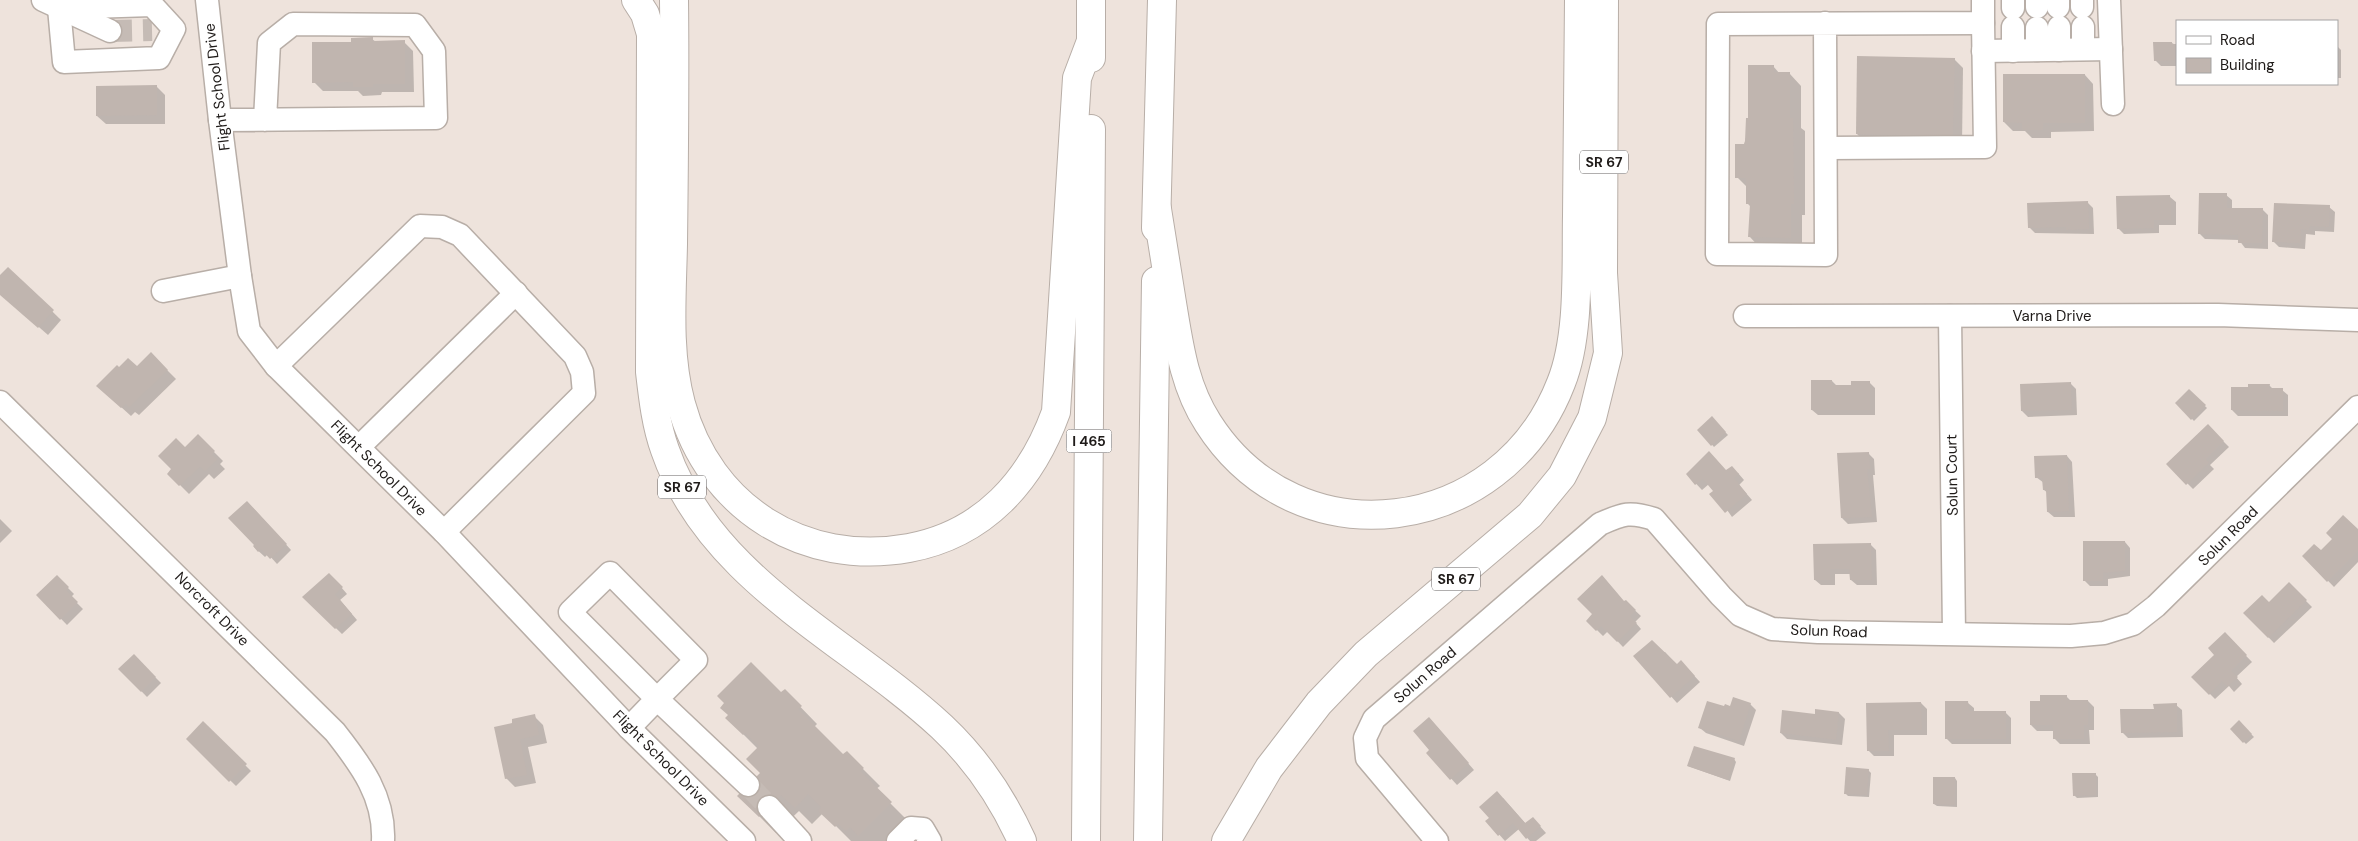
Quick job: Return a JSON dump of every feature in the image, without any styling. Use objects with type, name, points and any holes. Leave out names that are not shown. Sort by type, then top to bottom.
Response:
[{"type":"highway","name":"SR 67","points":[[636,0],[645,14],[652,34],[650,372],[658,425],[665,450],[676,474],[702,520],[718,541],[754,579],[919,707],[965,751],[1000,801],[1022,841]]},
{"type":"highway","points":[[652,0],[652,34]]},
{"type":"highway","points":[[674,0],[673,356],[681,405],[694,441],[711,469],[728,490],[760,519],[791,536],[824,548],[857,553],[891,551],[921,546],[955,533],[987,514],[1013,490],[1033,463],[1047,438],[1056,412],[1077,78],[1092,41]]},
{"type":"highway","points":[[675,80],[692,0]]},
{"type":"highway","name":"SR 67","points":[[1226,841],[1269,768],[1298,728],[1325,696],[1366,654],[1530,515],[1557,483],[1585,433],[1598,402],[1608,353],[1604,273],[1604,0]]},
{"type":"highway","points":[[1605,41],[1619,0]]},
{"type":"highway","name":"I 465","points":[[1086,841],[1091,3]]},
{"type":"highway","points":[[1148,841],[1157,210],[1162,4]]},
{"type":"highway","points":[[1157,210],[1181,355],[1188,383],[1209,425],[1228,450],[1251,473],[1279,490],[1308,503],[1341,511],[1372,515],[1422,509],[1467,492],[1494,474],[1529,440],[1548,412],[1566,367],[1572,336],[1576,243],[1575,6]]},
{"type":"street","name":"Flight School Drive","points":[[207,0],[220,120],[249,331],[276,366],[444,532],[629,728],[744,841]]},
{"type":"street","points":[[1827,148],[1985,147],[1983,0]]},
{"type":"street","points":[[2109,0],[2113,104]]},
{"type":"street","points":[[51,4],[152,5],[174,29]]},
{"type":"street","points":[[51,4],[64,62],[159,58],[174,29]]},
{"type":"street","points":[[51,4],[110,31]]},
{"type":"street","points":[[2082,11],[2083,50]]},
{"type":"street","points":[[2013,12],[2013,51]]},
{"type":"street","points":[[2048,12],[2048,50]]},
{"type":"street","points":[[1826,24],[1826,256],[1717,254],[1718,24],[1983,23]]},
{"type":"street","points":[[220,120],[265,120],[436,118],[434,51],[415,25],[293,24],[269,43],[265,120]]},
{"type":"street","points":[[152,30],[210,28]]},
{"type":"street","points":[[1983,51],[2111,49]]},
{"type":"street","points":[[276,366],[420,226],[442,227],[460,235],[575,356],[582,372],[584,392],[444,532]]},
{"type":"street","points":[[163,291],[240,276]]},
{"type":"street","points":[[359,447],[516,293]]},
{"type":"street","name":"Varna Drive","points":[[1745,316],[2218,315],[2358,320]]},
{"type":"street","name":"Solun Court","points":[[1950,316],[1954,633]]},
{"type":"street","name":"Norcroft Drive","points":[[0,402],[335,732],[368,776],[381,817],[383,841]]},
{"type":"street","name":"Solun Road","points":[[1437,841],[1367,758],[1365,738],[1374,720],[1600,524],[1624,513],[1639,514],[1654,519],[1740,615],[1772,629],[1818,632],[2071,636],[2104,633],[2133,624],[2177,587],[2358,407]]},
{"type":"street","points":[[629,728],[657,699],[696,660],[610,573],[570,612],[657,699],[748,785]]},
{"type":"street","points":[[769,806],[800,841]]},
{"type":"street","points":[[898,841],[911,828],[923,829],[930,841]]},
{"type":"building","points":[[373,37],[373,41],[405,40],[405,84],[373,84],[373,87],[353,87],[353,82],[312,83],[312,42],[351,42],[351,38]]},
{"type":"building","points":[[2153,42],[2172,42],[2172,44],[2176,44],[2176,60],[2154,61]]},
{"type":"building","points":[[1857,56],[1955,58],[1953,136],[1856,134]]},
{"type":"building","points":[[1748,65],[1774,65],[1774,72],[1790,72],[1790,118],[1793,118],[1794,204],[1791,204],[1791,238],[1748,237],[1750,204],[1746,204],[1745,178],[1735,178],[1735,144],[1744,144],[1745,141],[1746,118],[1748,118]]},
{"type":"building","points":[[2003,74],[2085,74],[2085,123],[2043,123],[2043,130],[2022,130],[2022,123],[2003,122]]},
{"type":"building","points":[[157,85],[157,115],[96,116],[96,86]]},
{"type":"building","points":[[2199,193],[2227,193],[2227,208],[2263,208],[2262,243],[2238,243],[2238,235],[2198,234]]},
{"type":"building","points":[[2170,195],[2171,220],[2154,220],[2154,228],[2117,229],[2116,196]]},
{"type":"building","points":[[2088,201],[2089,229],[2066,230],[2066,227],[2028,228],[2027,203]]},
{"type":"building","points":[[2274,203],[2330,205],[2329,227],[2310,226],[2309,230],[2301,229],[2300,243],[2272,242]]},
{"type":"building","points":[[8,267],[54,310],[38,328],[0,295],[0,275]]},
{"type":"building","points":[[151,352],[168,370],[129,407],[126,404],[121,408],[96,386],[117,365],[119,367],[128,358],[137,366]]},
{"type":"building","points":[[1811,380],[1832,380],[1832,385],[1851,385],[1851,381],[1870,381],[1870,410],[1811,410]]},
{"type":"building","points":[[2071,382],[2072,410],[2021,411],[2020,384]]},
{"type":"building","points":[[2248,384],[2270,384],[2269,388],[2283,388],[2283,411],[2231,410],[2231,387],[2248,387]]},
{"type":"building","points":[[2189,389],[2206,405],[2191,420],[2175,403]]},
{"type":"building","points":[[1712,416],[1726,432],[1711,446],[1697,430]]},
{"type":"building","points":[[2208,424],[2224,441],[2206,459],[2209,463],[2186,485],[2166,464]]},
{"type":"building","points":[[198,434],[215,451],[212,454],[217,460],[205,471],[200,467],[179,486],[167,474],[171,469],[158,456],[176,438],[185,447]]},
{"type":"building","points":[[1709,451],[1726,470],[1732,466],[1739,474],[1734,478],[1747,494],[1725,513],[1709,494],[1713,491],[1703,479],[1695,485],[1686,474]]},
{"type":"building","points":[[1869,452],[1870,469],[1867,469],[1872,517],[1841,518],[1837,453]]},
{"type":"building","points":[[2067,455],[2069,511],[2047,512],[2046,490],[2043,490],[2042,478],[2035,478],[2034,456]]},
{"type":"building","points":[[247,501],[287,544],[270,559],[261,549],[258,552],[254,545],[228,518]]},
{"type":"building","points":[[2343,515],[2358,529],[2358,551],[2327,582],[2302,556],[2314,544],[2321,550],[2332,539],[2326,533]]},
{"type":"building","points":[[2083,541],[2125,541],[2125,571],[2103,573],[2103,581],[2083,581]]},
{"type":"building","points":[[1871,543],[1872,580],[1850,580],[1849,569],[1830,569],[1830,580],[1814,580],[1813,544]]},
{"type":"building","points":[[329,573],[343,587],[335,594],[352,614],[335,629],[302,597]]},
{"type":"building","points":[[57,575],[69,587],[66,590],[78,602],[60,620],[36,595]]},
{"type":"building","points":[[1602,575],[1624,601],[1626,600],[1636,610],[1630,616],[1637,623],[1617,642],[1601,626],[1596,631],[1586,621],[1592,614],[1577,599]]},
{"type":"building","points":[[2289,582],[2307,600],[2268,638],[2243,613],[2262,595],[2269,602]]},
{"type":"building","points":[[2225,632],[2247,655],[2231,671],[2238,677],[2227,687],[2222,681],[2209,695],[2191,677],[2214,655],[2208,648]]},
{"type":"building","points":[[1652,640],[1677,664],[1681,660],[1695,676],[1670,698],[1633,656]]},
{"type":"building","points":[[134,654],[156,677],[141,692],[118,669]]},
{"type":"building","points":[[751,662],[781,692],[785,689],[802,706],[798,709],[843,754],[847,751],[864,768],[860,771],[892,802],[858,836],[850,827],[846,831],[838,824],[835,827],[818,811],[821,807],[808,794],[795,808],[781,795],[759,817],[737,796],[760,773],[746,759],[759,746],[745,733],[743,735],[725,718],[728,715],[720,708],[724,703],[717,696]]},
{"type":"building","points":[[2040,695],[2067,695],[2067,700],[2088,700],[2088,725],[2084,725],[2084,739],[2053,739],[2053,725],[2030,725],[2030,701],[2040,701]]},
{"type":"building","points":[[1733,697],[1751,703],[1739,741],[1698,728],[1707,701],[1730,706]]},
{"type":"building","points":[[1945,701],[1968,701],[1969,711],[2006,711],[2006,739],[1945,739]]},
{"type":"building","points":[[1921,702],[1922,730],[1888,730],[1889,751],[1867,751],[1866,703]]},
{"type":"building","points":[[2177,703],[2177,732],[2121,733],[2120,709],[2154,709],[2153,704]]},
{"type":"building","points":[[1815,709],[1839,712],[1836,740],[1780,733],[1782,710],[1815,714]]},
{"type":"building","points":[[535,714],[539,735],[520,739],[527,775],[505,779],[494,727],[512,723],[512,719]]},
{"type":"building","points":[[1429,717],[1469,763],[1450,780],[1426,753],[1429,750],[1413,731]]},
{"type":"building","points":[[2239,720],[2252,734],[2243,743],[2230,729]]},
{"type":"building","points":[[203,721],[247,764],[229,782],[186,739]]},
{"type":"building","points":[[1694,746],[1735,758],[1728,780],[1687,766]]},
{"type":"building","points":[[1846,767],[1869,769],[1867,795],[1844,794]]},
{"type":"building","points":[[2072,773],[2096,773],[2096,795],[2073,796]]},
{"type":"building","points":[[1933,777],[1955,777],[1955,805],[1933,804]]},
{"type":"building","points":[[1497,791],[1525,823],[1533,817],[1541,826],[1526,839],[1513,823],[1498,836],[1485,821],[1489,818],[1479,807]]},
{"type":"tunnel","points":[[110,31],[152,30]]},
{"type":"tunnel","points":[[748,785],[769,807]]}]
